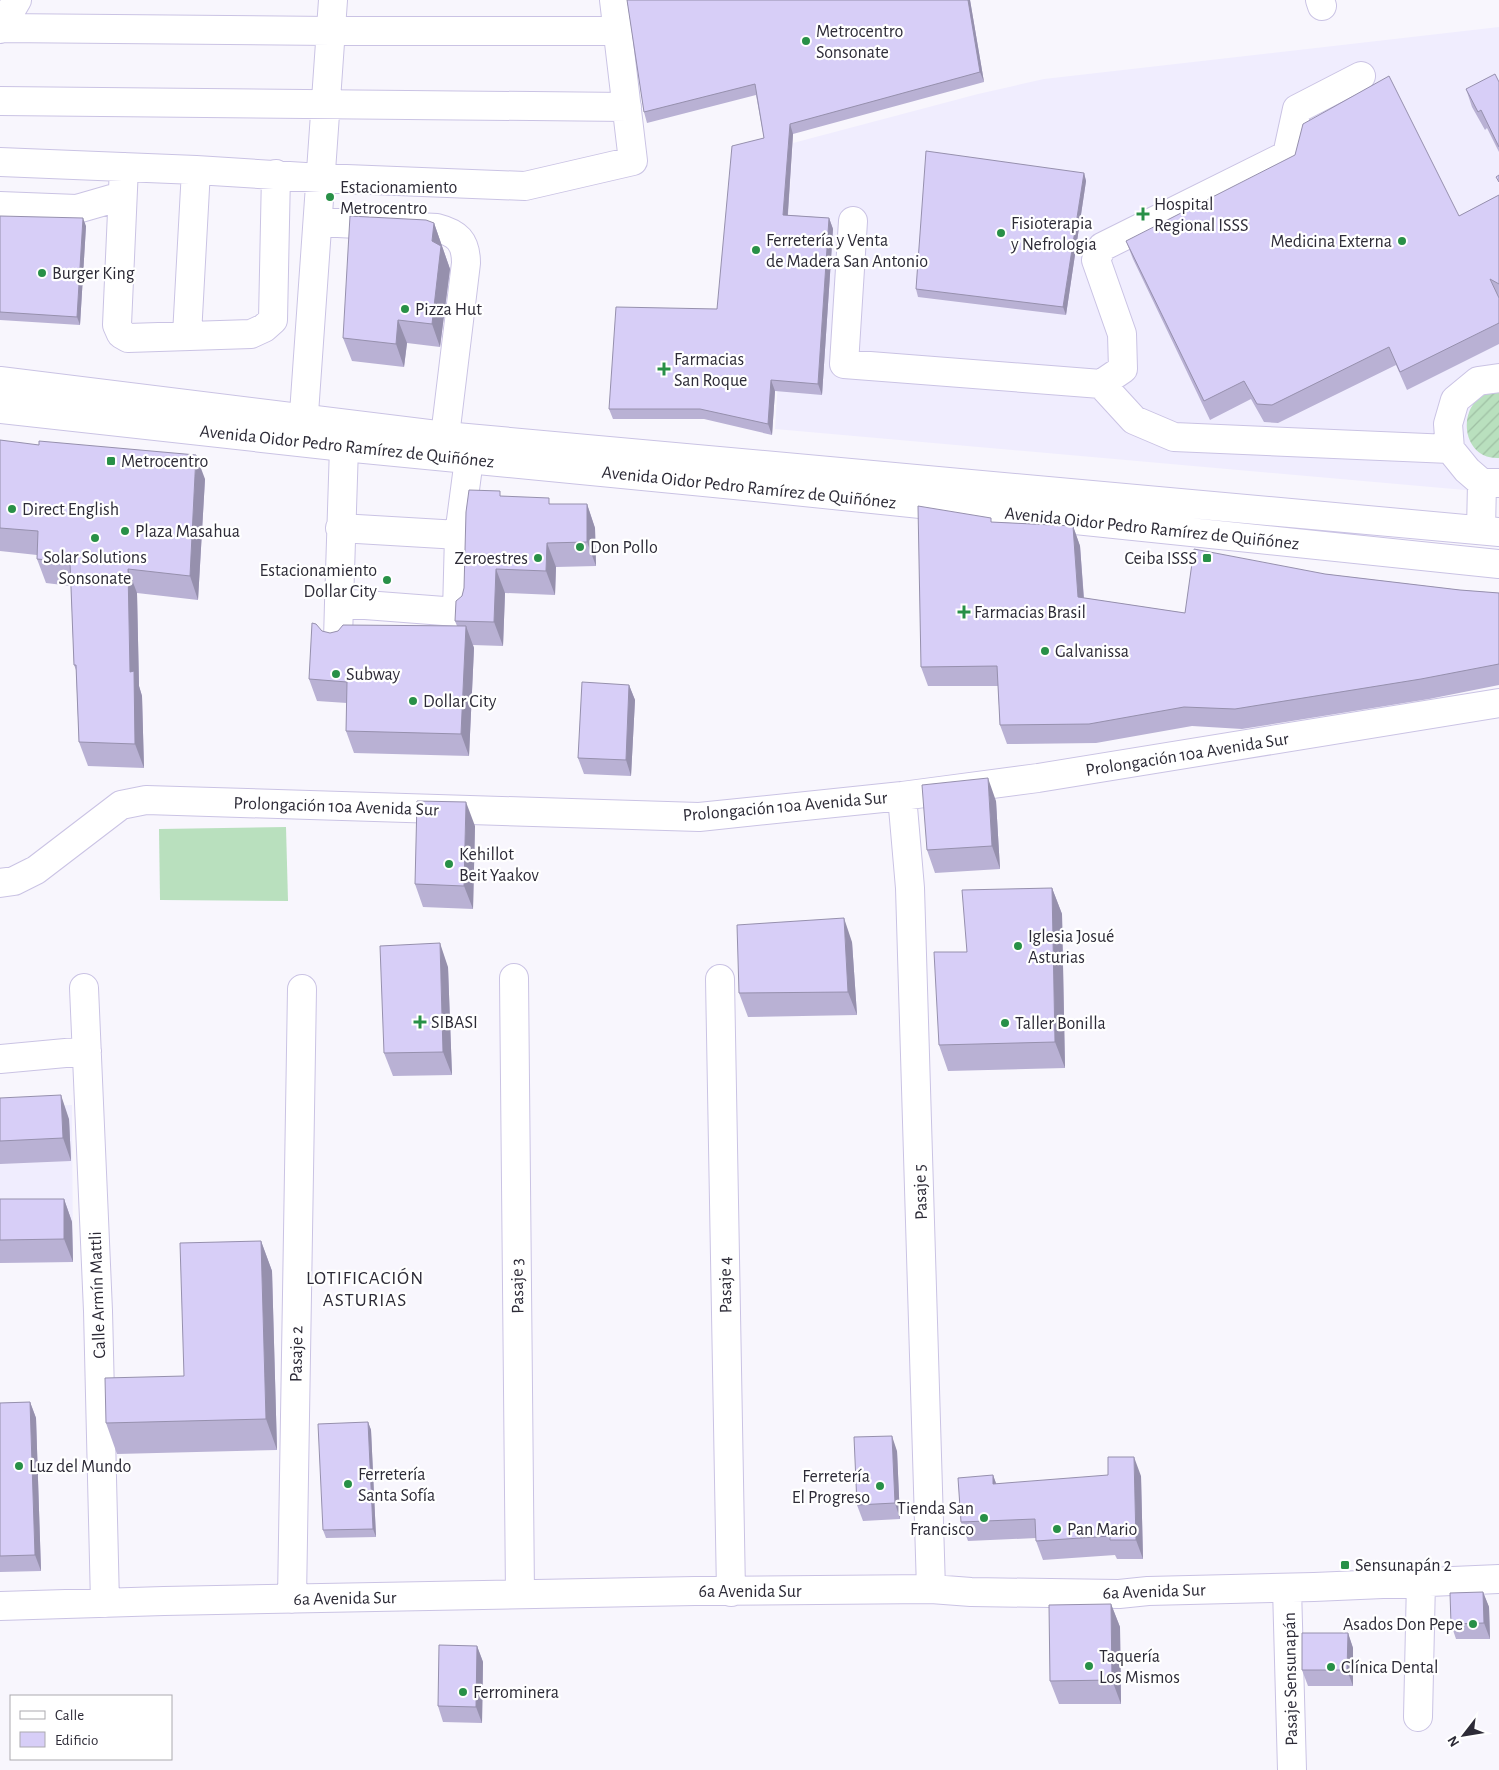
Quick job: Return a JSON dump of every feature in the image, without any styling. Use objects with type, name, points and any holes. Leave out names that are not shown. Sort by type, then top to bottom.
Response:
[{"type":"street","points":[[0,28],[17,0]]},
{"type":"street","points":[[303,431],[333,0]]},
{"type":"street","points":[[0,162],[525,186],[633,161],[614,0]]},
{"type":"street","points":[[0,28],[618,31]]},
{"type":"street","points":[[853,222],[844,364],[1101,384],[1123,370],[1122,334],[1096,260],[1102,247],[1287,155],[1297,109],[1361,76]]},
{"type":"street","points":[[0,100],[627,107]]},
{"type":"street","points":[[124,167],[117,326],[121,334],[128,338],[250,334],[264,328],[273,320],[276,174]]},
{"type":"street","points":[[187,335],[196,170]]},
{"type":"street","points":[[0,206],[77,208],[122,196]]},
{"type":"street","points":[[318,222],[437,228],[451,231],[464,243],[466,262],[445,436]]},
{"type":"street","points":[[1490,531],[1491,483],[1467,470],[1450,449],[1448,424],[1455,400],[1478,381],[1499,378]]},
{"type":"street","name":"Avenida Oidor Pedro Ramírez de Quiñónez","points":[[0,381],[303,431],[344,447],[1499,564]]},
{"type":"street","points":[[1101,384],[1134,420],[1174,437],[1450,449]]},
{"type":"street","name":"Avenida Oidor Pedro Ramírez de Quiñónez","points":[[0,409],[303,431],[445,436],[1490,531]]},
{"type":"street","points":[[338,640],[344,447]]},
{"type":"street","points":[[339,603],[457,612],[459,535],[469,460]]},
{"type":"street","points":[[340,528],[459,535]]},
{"type":"street","name":"Prolongación 10a Avenida Sur","points":[[0,883],[14,881],[36,870],[122,805],[146,800],[699,817],[902,796],[1038,778],[1499,703]]},
{"type":"street","name":"Pasaje 5","points":[[902,796],[911,908],[931,1589]]},
{"type":"street","name":"Pasaje 3","points":[[514,978],[520,1594]]},
{"type":"street","name":"Pasaje 4","points":[[720,979],[731,1592]]},
{"type":"street","name":"Calle Armín Mattli","points":[[84,988],[98,1311],[105,1603]]},
{"type":"street","name":"Pasaje 2","points":[[292,1598],[302,989]]},
{"type":"street","points":[[0,1059],[87,1051]]},
{"type":"street","name":"6a Avenida Sur","points":[[0,1606],[292,1598],[931,1589],[971,1592],[1119,1594],[1148,1591],[1288,1588],[1499,1579]]},
{"type":"street","points":[[1418,1717],[1421,1581]]},
{"type":"street","name":"Pasaje Sensunapán","points":[[1288,1588],[1292,1770]]},
{"type":"shaded area","name":"Hospital Regional ISSS","points":[[1499,27],[1499,493],[775,429],[793,143],[978,94],[1044,79]]},
{"type":"shaded area","points":[[72,1105],[73,1262],[0,1263],[0,1108]]},
{"type":"green space","points":[[1499,392],[1499,458],[1485,456],[1475,448],[1469,438],[1467,425],[1469,413],[1475,402],[1485,395]]},
{"type":"green space","points":[[286,827],[288,901],[160,900],[159,829]]},
{"type":"building","points":[[627,0],[968,0],[980,72],[790,124],[783,215],[829,218],[818,384],[771,380],[768,424],[700,409],[609,409],[616,307],[717,309],[732,146],[764,138],[755,84],[644,112]]},
{"type":"building","points":[[1495,74],[1499,82],[1499,147],[1481,110],[1478,112],[1466,89]]},
{"type":"building","points":[[1389,76],[1459,216],[1499,195],[1499,284],[1490,279],[1499,298],[1499,323],[1400,372],[1389,347],[1272,405],[1257,404],[1244,381],[1204,401],[1126,241],[1295,155],[1303,124]]},
{"type":"building","name":"Fisioterapia y Nefrologia","points":[[926,151],[1084,173],[1063,307],[916,289]]},
{"type":"building","name":"Burger King","points":[[0,216],[83,218],[77,317],[0,312]]},
{"type":"building","name":"Pizza Hut","points":[[350,216],[426,220],[434,223],[432,241],[441,246],[432,324],[398,320],[396,344],[343,338]]},
{"type":"building","points":[[0,440],[39,445],[39,441],[196,455],[190,576],[128,569],[130,672],[134,671],[135,744],[79,742],[70,562],[37,559],[38,531],[0,528]]},
{"type":"building","points":[[469,490],[500,491],[500,496],[549,498],[549,504],[587,504],[587,542],[547,543],[546,571],[496,569],[494,622],[455,621],[456,601],[462,596],[464,588],[466,512]]},
{"type":"building","points":[[918,506],[991,518],[991,522],[1073,526],[1078,597],[1185,613],[1194,549],[1325,574],[1499,593],[1499,664],[1421,679],[1235,709],[1184,707],[1089,724],[1000,725],[997,666],[921,667]]},
{"type":"building","name":"Dollar City","points":[[312,623],[316,624],[322,631],[330,633],[338,631],[343,625],[466,626],[461,734],[346,731],[347,682],[309,679]]},
{"type":"building","points":[[582,682],[629,685],[626,760],[578,758]]},
{"type":"building","points":[[988,778],[992,846],[927,850],[922,785]]},
{"type":"building","points":[[417,801],[466,802],[464,886],[415,884]]},
{"type":"building","points":[[1052,888],[1055,1042],[939,1045],[934,952],[967,952],[962,890]]},
{"type":"building","points":[[844,918],[848,992],[739,993],[737,925]]},
{"type":"building","name":"SIBASI","points":[[440,943],[443,1052],[384,1053],[380,946]]},
{"type":"building","points":[[61,1095],[63,1138],[0,1141],[0,1098]]},
{"type":"building","points":[[0,1199],[64,1199],[64,1239],[0,1240]]},
{"type":"building","points":[[261,1241],[266,1419],[106,1423],[105,1378],[184,1376],[180,1243]]},
{"type":"building","name":"Luz del Mundo","points":[[30,1402],[35,1555],[0,1556],[0,1403]]},
{"type":"building","name":"Ferretería Santa Sofía","points":[[368,1422],[373,1529],[323,1530],[318,1424]]},
{"type":"building","name":"Ferretería El Progreso","points":[[892,1436],[895,1503],[857,1505],[854,1437]]},
{"type":"building","points":[[1108,1457],[1134,1457],[1136,1540],[1110,1540],[1110,1536],[1036,1541],[1035,1519],[961,1522],[958,1478],[993,1475],[993,1484],[1108,1475]]},
{"type":"building","points":[[1483,1592],[1484,1623],[1451,1624],[1450,1593]]},
{"type":"building","points":[[1111,1604],[1112,1680],[1050,1681],[1049,1605]]},
{"type":"building","points":[[1302,1633],[1348,1633],[1347,1670],[1302,1670]]},
{"type":"building","name":"Ferrominera","points":[[439,1645],[477,1646],[476,1707],[438,1706]]},
{"type":"place","name":"Metrocentro Sonsonate","points":[[806,41]]},
{"type":"place","name":"Estacionamiento Metrocentro","points":[[330,197]]},
{"type":"place","name":"Hospital Regional ISSS","points":[[1143,214]]},
{"type":"place","name":"Fisioterapia y Nefrologia","points":[[1001,233]]},
{"type":"place","name":"Medicina Externa","points":[[1402,241]]},
{"type":"place","name":"Ferretería y Venta de Madera San Antonio","points":[[756,250]]},
{"type":"place","name":"Burger King","points":[[42,273]]},
{"type":"place","name":"Pizza Hut","points":[[405,309]]},
{"type":"place","name":"Farmacias San Roque","points":[[664,369]]},
{"type":"place","name":"Metrocentro","points":[[111,461]]},
{"type":"place","name":"Direct English","points":[[12,509]]},
{"type":"place","name":"Plaza Masahua","points":[[125,531]]},
{"type":"place","name":"Solar Solutions Sonsonate","points":[[95,538]]},
{"type":"place","name":"Don Pollo","points":[[580,547]]},
{"type":"place","name":"Zeroestres","points":[[538,558]]},
{"type":"place","name":"Ceiba ISSS","points":[[1207,558]]},
{"type":"place","name":"Estacionamiento Dollar City","points":[[387,580]]},
{"type":"place","name":"Farmacias Brasil","points":[[964,612]]},
{"type":"place","name":"Galvanissa","points":[[1045,651]]},
{"type":"place","name":"Subway","points":[[336,674]]},
{"type":"place","name":"Dollar City","points":[[413,701]]},
{"type":"place","name":"Kehillot Beit Yaakov","points":[[449,864]]},
{"type":"place","name":"Iglesia Josué Asturias","points":[[1018,946]]},
{"type":"place","name":"SIBASI","points":[[420,1022]]},
{"type":"place","name":"Taller Bonilla","points":[[1005,1023]]},
{"type":"place","name":"Luz del Mundo","points":[[19,1466]]},
{"type":"place","name":"Ferretería Santa Sofía","points":[[348,1484]]},
{"type":"place","name":"Ferretería El Progreso","points":[[880,1486]]},
{"type":"place","name":"Tienda San Francisco","points":[[984,1518]]},
{"type":"place","name":"Pan Mario","points":[[1057,1529]]},
{"type":"place","name":"Sensunapán 2","points":[[1345,1565]]},
{"type":"place","name":"Asados Don Pepe","points":[[1473,1624]]},
{"type":"place","name":"Taquería Los Mismos","points":[[1089,1666]]},
{"type":"place","name":"Clínica Dental","points":[[1331,1667]]},
{"type":"place","name":"Ferrominera","points":[[463,1692]]},
{"type":"district","name":"LOTIFICACIÓN ASTURIAS","points":[[365,1288]]}]
